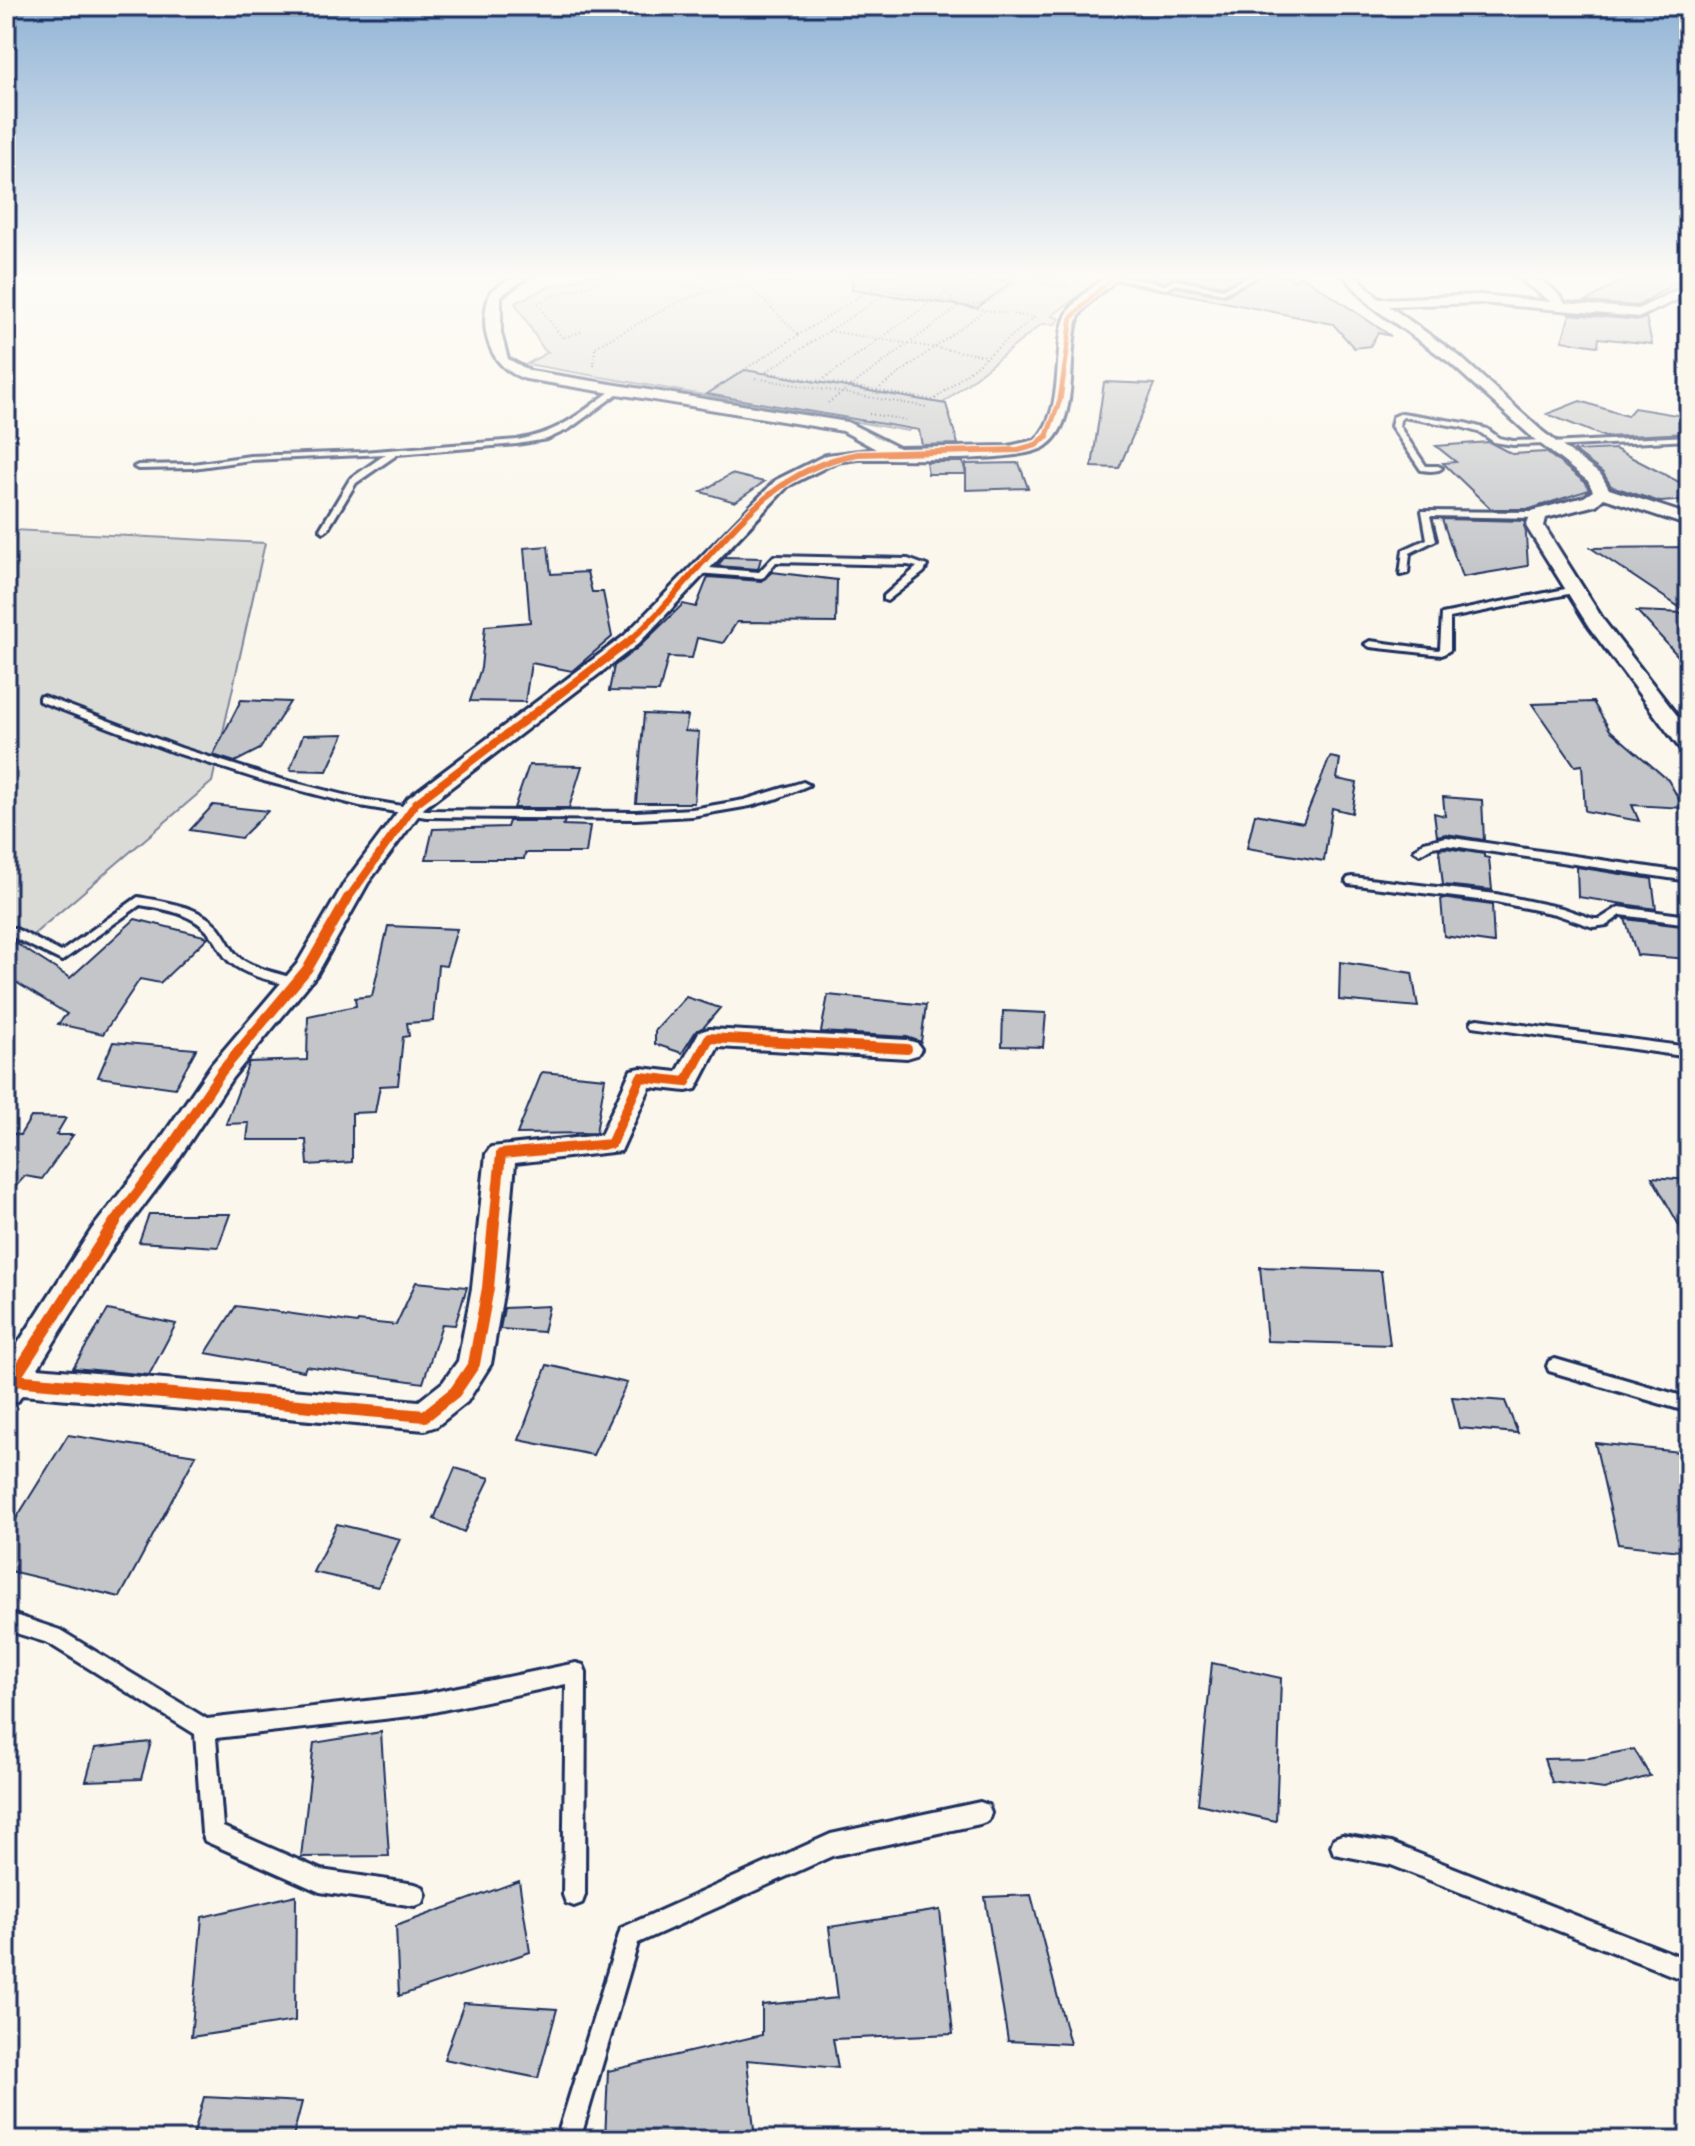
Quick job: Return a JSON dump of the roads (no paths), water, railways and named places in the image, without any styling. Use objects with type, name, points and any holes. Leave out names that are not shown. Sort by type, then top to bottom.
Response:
[{"type":"street","points":[[527,375],[847,427],[894,453]]},
{"type":"street","points":[[843,456],[1030,448],[1044,441],[1052,429],[1064,375]]},
{"type":"street","points":[[1472,375],[1548,443],[1595,478],[1602,492],[1685,517]]},
{"type":"street","points":[[870,441],[782,483],[631,640],[408,811],[357,882],[308,968],[222,1071],[162,1160],[103,1237],[10,1385],[425,1416],[455,1392],[474,1364],[488,1288],[501,1154],[611,1144],[641,1077],[686,1082],[709,1038],[907,1049]]},
{"type":"street","points":[[1602,492],[1590,501],[1538,515],[1535,526],[1575,590],[1647,692],[1689,745]]},
{"type":"lane","points":[[138,467],[193,466],[250,458],[398,450],[544,437],[566,427],[617,391]]},
{"type":"lane","points":[[1438,468],[1424,468],[1395,426],[1396,419],[1402,415],[1462,425],[1484,431],[1497,440],[1548,443],[1689,438]]},
{"type":"lane","points":[[324,529],[353,481],[398,450]]},
{"type":"lane","points":[[1403,573],[1406,552],[1432,540],[1425,513],[1538,515]]},
{"type":"lane","points":[[697,570],[761,575],[774,559],[908,562],[922,566],[887,598]]},
{"type":"lane","points":[[1370,644],[1439,653],[1445,650],[1445,616],[1575,590]]},
{"type":"lane","points":[[43,699],[266,780],[408,811],[671,816],[727,810],[803,785]]},
{"type":"lane","points":[[1420,850],[1446,841],[1689,877]]},
{"type":"lane","points":[[1352,881],[1496,898],[1558,911],[1593,923],[1603,922],[1619,911],[1689,920]]},
{"type":"lane","points":[[10,931],[62,957],[138,901],[160,905],[208,923],[223,941],[227,953],[236,961],[296,983]]},
{"type":"lane","points":[[1478,1023],[1689,1052]]},
{"type":"lane","points":[[1555,1366],[1689,1405]]},
{"type":"lane","points":[[6,1621],[53,1636],[205,1729],[419,1705],[576,1672],[574,1895]]},
{"type":"lane","points":[[205,1729],[213,1833],[320,1881],[415,1895]]},
{"type":"lane","points":[[568,2140],[629,1936],[831,1845],[980,1813]]},
{"type":"lane","points":[[1342,1846],[1391,1854],[1689,1971]]}]
